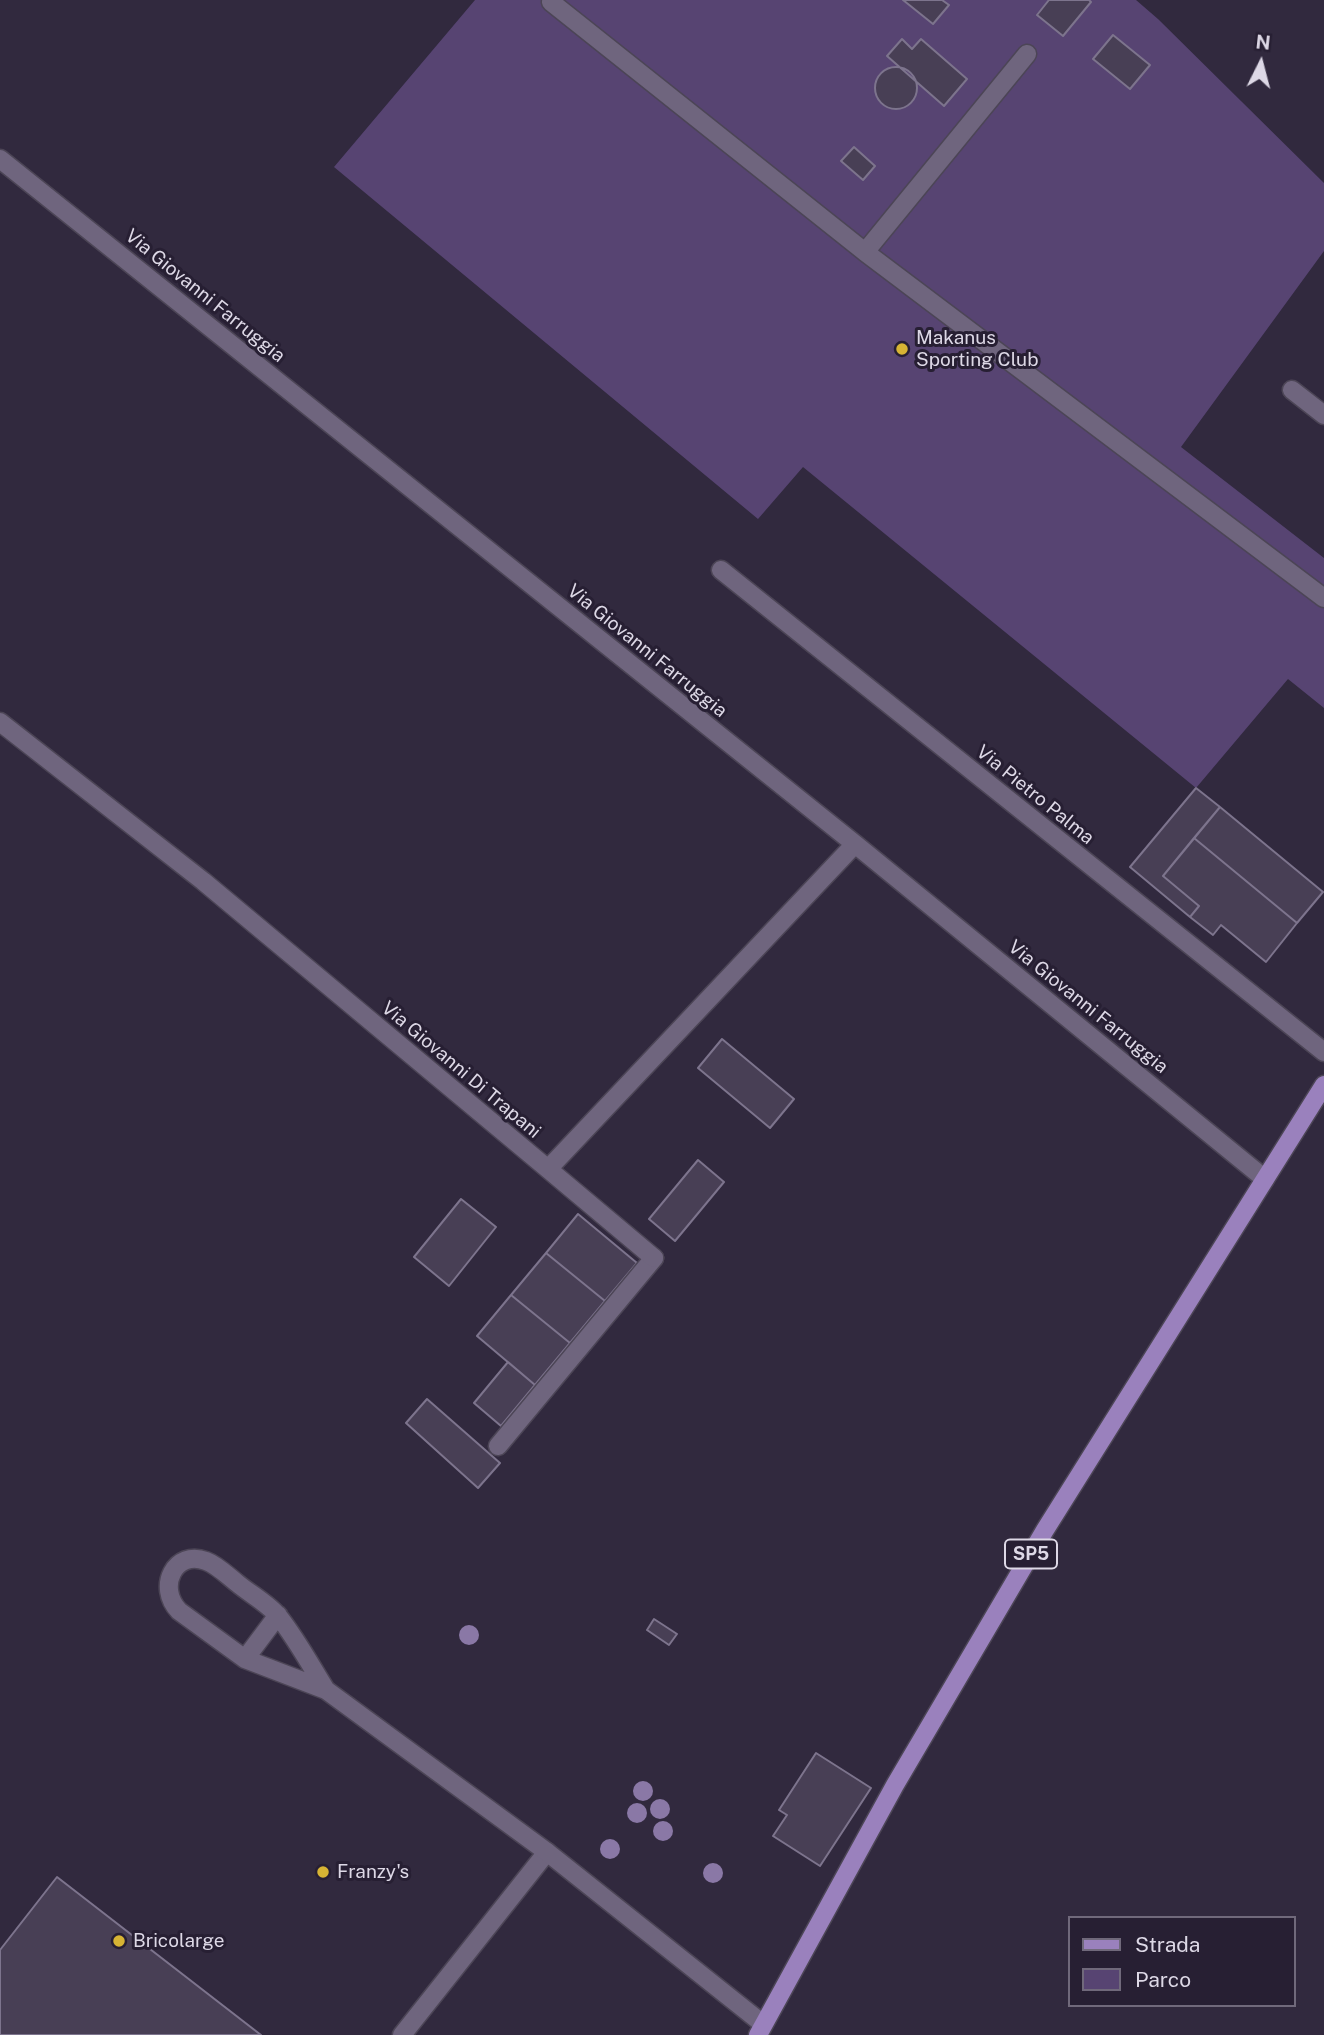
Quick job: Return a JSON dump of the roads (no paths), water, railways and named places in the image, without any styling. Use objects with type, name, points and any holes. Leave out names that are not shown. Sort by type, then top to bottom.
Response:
[{"type":"main road","name":"SP5","points":[[761,2030],[895,1784],[1038,1542],[1324,1085]]},
{"type":"street","points":[[551,2],[865,252],[1324,598]]},
{"type":"street","points":[[865,252],[1027,54]]},
{"type":"street","name":"Via Giovanni Farruggia","points":[[0,159],[855,844],[1265,1179]]},
{"type":"street","points":[[1292,390],[1324,415]]},
{"type":"street","name":"Via Pietro Palma","points":[[721,570],[1324,1052]]},
{"type":"street","name":"Via Giovanni Di Trapani","points":[[0,722],[203,881],[654,1258],[498,1446]]},
{"type":"street","points":[[548,1169],[855,844]]},
{"type":"street","points":[[326,1690],[278,1615],[208,1561],[190,1560],[175,1569],[167,1586],[172,1604],[179,1611],[245,1659],[326,1690],[547,1853],[761,2030]]},
{"type":"street","points":[[245,1659],[278,1615]]},
{"type":"street","points":[[402,2035],[547,1853]]},
{"type":"place","name":"Makanus Sporting Club","points":[[902,349]]},
{"type":"place","name":"Franzy's","points":[[323,1872]]},
{"type":"place","name":"Bricolarge","points":[[119,1941]]}]
